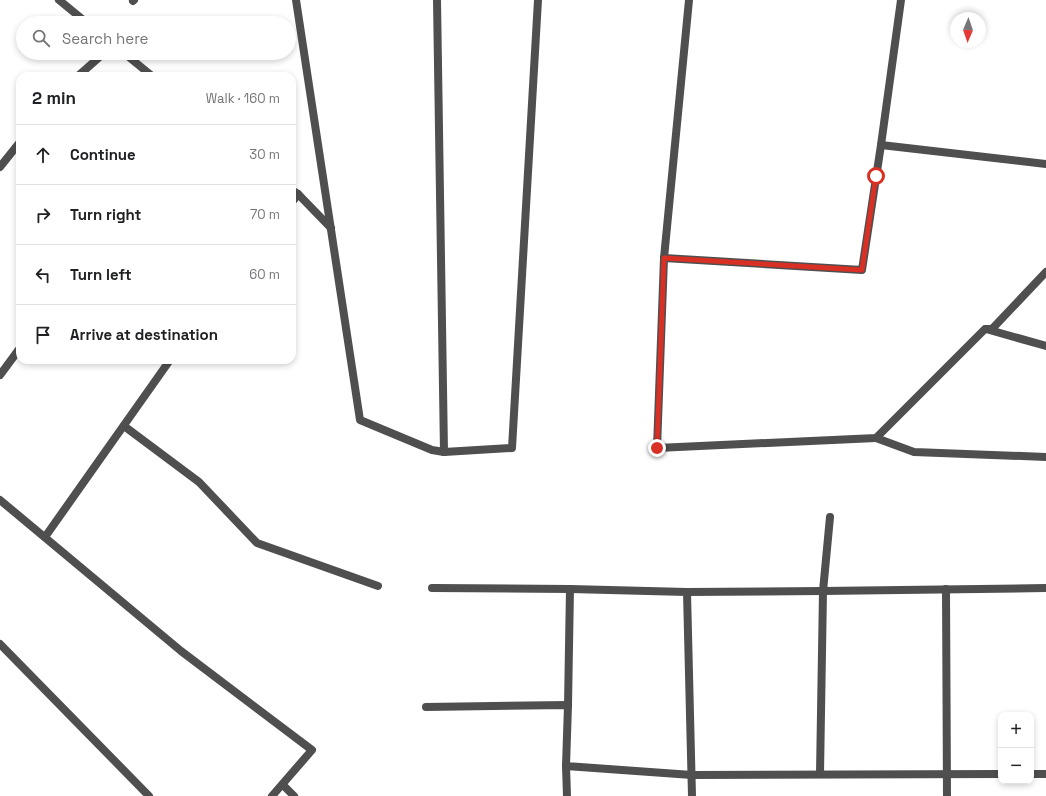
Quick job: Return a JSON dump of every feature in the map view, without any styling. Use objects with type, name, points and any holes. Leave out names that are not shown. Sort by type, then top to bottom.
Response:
[{"type":"street","points":[[58,0],[78,16]]},
{"type":"street","points":[[296,0],[360,420],[432,450],[444,452],[512,448],[538,0]]},
{"type":"street","points":[[437,0],[444,452]]},
{"type":"street","points":[[688,0],[664,258],[657,448],[876,438],[914,452],[1046,457]]},
{"type":"street","points":[[664,258],[862,270],[901,0]]},
{"type":"street","points":[[83,72],[96,60]]},
{"type":"street","points":[[133,60],[147,72]]},
{"type":"street","points":[[881,145],[1046,164]]},
{"type":"street","points":[[0,166],[16,147]]},
{"type":"street","points":[[296,193],[331,228]]},
{"type":"street","points":[[876,438],[986,329],[992,329],[1046,272]]},
{"type":"street","points":[[986,329],[1046,346]]},
{"type":"street","points":[[0,375],[16,353]]},
{"type":"street","points":[[45,537],[167,364]]},
{"type":"street","points":[[124,426],[199,482],[257,544],[378,586]]},
{"type":"street","points":[[0,500],[181,651],[312,750],[272,796]]},
{"type":"street","points":[[820,774],[823,592],[830,517]]},
{"type":"street","points":[[432,588],[687,592],[823,592],[1046,588]]},
{"type":"street","points":[[567,796],[566,766],[570,589]]},
{"type":"street","points":[[946,589],[947,796]]},
{"type":"street","points":[[687,592],[692,796]]},
{"type":"street","points":[[0,644],[149,796]]},
{"type":"street","points":[[426,708],[568,706]]},
{"type":"street","points":[[566,766],[692,775],[998,774]]},
{"type":"street","points":[[1034,774],[1046,774]]},
{"type":"street","points":[[283,784],[294,796]]},
{"type":"route","points":[[657,448],[664,258],[862,270],[876,176]]}]
